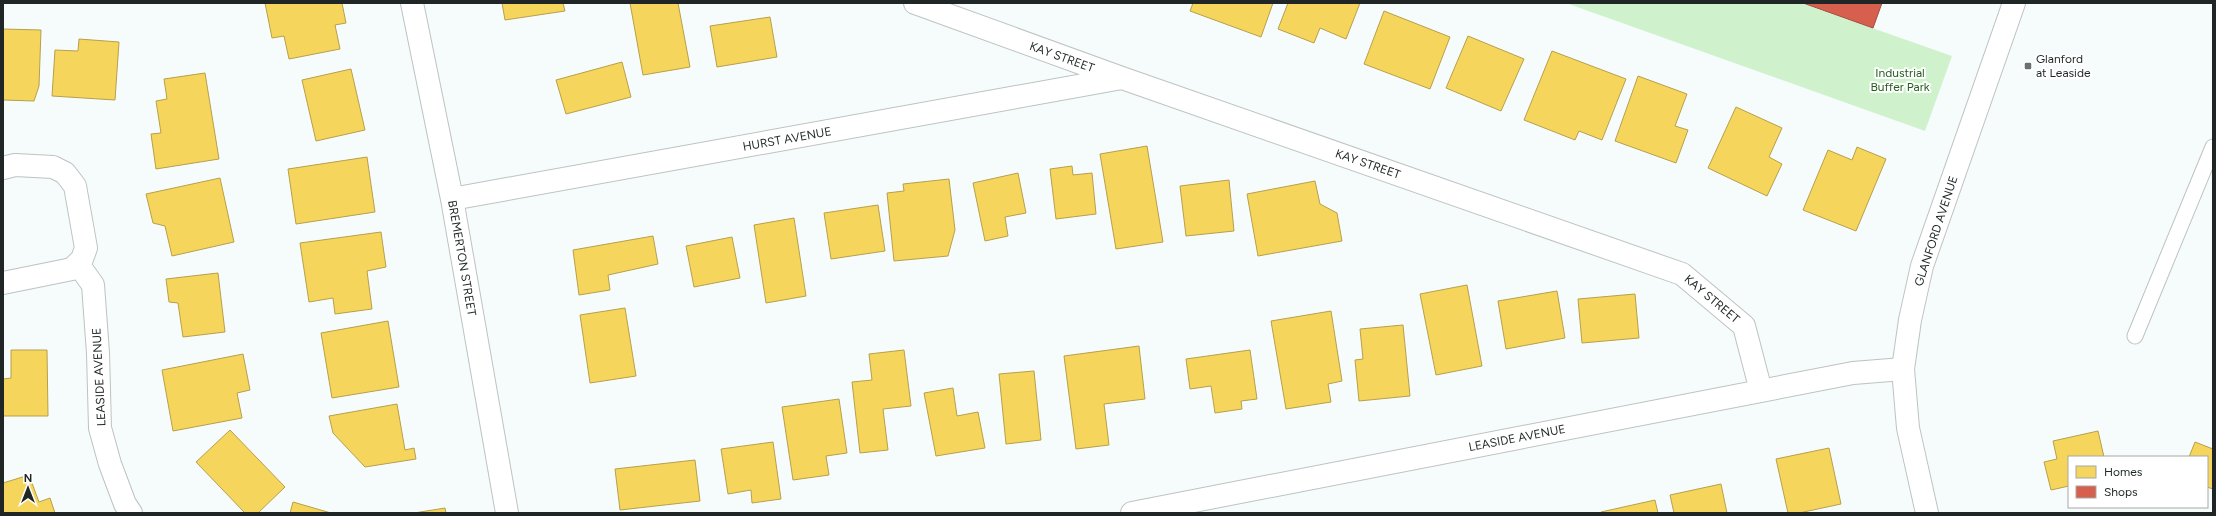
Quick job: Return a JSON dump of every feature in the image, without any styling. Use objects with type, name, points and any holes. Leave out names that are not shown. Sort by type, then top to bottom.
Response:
[{"type":"street","name":"BREMERTON STREET","points":[[412,3],[452,199],[507,513]]},
{"type":"street","name":"KAY STREET","points":[[915,3],[1122,78],[1682,274],[1744,326],[1761,391]]},
{"type":"street","name":"GLANFORD AVENUE","points":[[1927,513],[1908,428],[1903,369],[1910,320],[1922,266],[2014,3]]},
{"type":"street","name":"HURST AVENUE","points":[[452,199],[1122,78]]},
{"type":"street","points":[[3,168],[15,165],[53,167],[65,174],[75,186],[86,248],[78,264],[72,269],[3,283]]},
{"type":"street","name":"LEASIDE AVENUE","points":[[78,264],[93,285],[98,353],[100,428],[110,464],[125,504],[131,513]]},
{"type":"street","name":"LEASIDE AVENUE","points":[[1132,513],[1853,373],[1903,369]]},
{"type":"lane","points":[[2135,336],[2213,147]]},
{"type":"green space","name":"Industrial Buffer Park","points":[[1566,3],[1801,3],[1952,56],[1925,131]]},
{"type":"building: Homes","points":[[265,3],[342,3],[346,23],[335,25],[340,49],[289,59],[284,36],[272,38]]},
{"type":"building: Homes","points":[[502,3],[563,3],[565,11],[505,20]]},
{"type":"building: Homes","points":[[630,3],[678,3],[690,67],[643,75]]},
{"type":"building: Homes","points":[[1193,3],[1273,3],[1261,37],[1190,11]]},
{"type":"building: Homes","points":[[1288,3],[1360,3],[1346,39],[1320,28],[1314,43],[1278,29]]},
{"type":"building: Homes","points":[[1384,11],[1450,37],[1430,89],[1364,64]]},
{"type":"building: Homes","points":[[770,17],[777,57],[717,67],[710,26]]},
{"type":"building: Homes","points":[[3,29],[41,30],[39,86],[34,101],[3,100]]},
{"type":"building: Homes","points":[[1468,36],[1524,59],[1501,111],[1446,88]]},
{"type":"building: Homes","points":[[79,39],[119,42],[115,100],[52,96],[55,50],[78,51]]},
{"type":"building: Homes","points":[[1552,51],[1626,79],[1602,140],[1579,131],[1575,140],[1524,120]]},
{"type":"building: Homes","points":[[622,62],[631,97],[566,114],[556,80]]},
{"type":"building: Homes","points":[[351,69],[365,130],[316,141],[302,80]]},
{"type":"building: Homes","points":[[205,73],[219,159],[156,169],[151,134],[161,133],[156,101],[167,99],[164,79]]},
{"type":"building: Homes","points":[[1638,76],[1687,94],[1675,126],[1688,130],[1676,163],[1615,141]]},
{"type":"building: Homes","points":[[1736,107],[1782,128],[1769,157],[1782,164],[1767,196],[1708,168]]},
{"type":"building: Homes","points":[[1147,146],[1163,242],[1116,249],[1100,154]]},
{"type":"building: Homes","points":[[1857,147],[1886,159],[1856,231],[1803,210],[1828,150],[1852,160]]},
{"type":"building: Homes","points":[[367,157],[375,212],[296,224],[288,169]]},
{"type":"building: Homes","points":[[1072,166],[1073,175],[1092,173],[1096,214],[1056,219],[1050,169]]},
{"type":"building: Homes","points":[[1018,173],[1026,213],[1005,217],[1008,236],[985,241],[973,183]]},
{"type":"building: Homes","points":[[220,178],[234,242],[172,256],[165,226],[153,223],[146,194]]},
{"type":"building: Homes","points":[[949,179],[955,230],[948,256],[894,261],[887,193],[904,191],[903,184]]},
{"type":"building: Homes","points":[[1229,180],[1234,231],[1186,236],[1180,186]]},
{"type":"building: Homes","points":[[1315,181],[1320,204],[1337,213],[1342,241],[1258,256],[1247,194]]},
{"type":"building: Homes","points":[[878,205],[885,251],[831,259],[824,213]]},
{"type":"building: Homes","points":[[794,218],[806,296],[766,303],[754,225]]},
{"type":"building: Homes","points":[[381,232],[386,267],[367,271],[372,309],[335,314],[333,298],[309,302],[300,243]]},
{"type":"building: Homes","points":[[653,236],[658,264],[608,275],[610,290],[579,295],[573,250]]},
{"type":"building: Homes","points":[[732,237],[740,278],[694,287],[686,246]]},
{"type":"building: Homes","points":[[218,273],[225,332],[183,337],[178,303],[169,302],[166,279]]},
{"type":"building: Homes","points":[[1467,285],[1482,366],[1436,375],[1420,294]]},
{"type":"building: Homes","points":[[1557,291],[1565,338],[1506,349],[1498,301]]},
{"type":"building: Homes","points":[[1635,294],[1639,338],[1582,343],[1578,299]]},
{"type":"building: Homes","points":[[625,308],[636,376],[590,383],[580,315]]},
{"type":"building: Homes","points":[[1331,311],[1342,381],[1328,384],[1331,402],[1286,409],[1271,321]]},
{"type":"building: Homes","points":[[388,321],[399,387],[332,398],[321,333]]},
{"type":"building: Homes","points":[[1403,325],[1410,396],[1359,401],[1355,360],[1363,359],[1360,329]]},
{"type":"building: Homes","points":[[1139,346],[1145,399],[1104,404],[1109,445],[1076,449],[1064,356]]},
{"type":"building: Homes","points":[[11,350],[47,350],[48,416],[3,416],[3,379],[11,378]]},
{"type":"building: Homes","points":[[904,350],[911,406],[883,409],[888,450],[860,453],[852,382],[872,380],[869,354]]},
{"type":"building: Homes","points":[[1250,350],[1257,399],[1241,401],[1242,409],[1215,413],[1211,386],[1190,389],[1186,359]]},
{"type":"building: Homes","points":[[243,354],[250,390],[237,393],[242,418],[173,431],[162,370]]},
{"type":"building: Homes","points":[[1034,371],[1041,440],[1006,444],[999,374]]},
{"type":"building: Homes","points":[[953,388],[957,416],[978,412],[985,448],[936,456],[924,393]]},
{"type":"building: Homes","points":[[839,399],[847,453],[826,456],[829,475],[793,480],[782,407]]},
{"type":"building: Homes","points":[[397,404],[405,450],[414,448],[416,459],[365,467],[333,433],[329,416]]},
{"type":"building: Homes","points":[[230,430],[285,487],[258,513],[245,513],[196,462]]},
{"type":"building: Homes","points":[[2098,431],[2104,456],[2068,456],[2068,486],[2051,490],[2044,462],[2057,459],[2053,441]]},
{"type":"building: Homes","points":[[773,442],[781,499],[752,503],[751,490],[728,494],[721,449]]},
{"type":"building: Homes","points":[[2195,442],[2213,449],[2213,489],[2208,487],[2208,456],[2189,456]]},
{"type":"building: Homes","points":[[1829,448],[1841,504],[1799,513],[1788,513],[1776,459]]},
{"type":"building: Homes","points":[[695,460],[700,501],[620,510],[615,469]]},
{"type":"building: Homes","points":[[29,475],[39,502],[50,498],[55,513],[3,513],[3,483]]},
{"type":"building: Homes","points":[[1721,484],[1727,513],[1674,513],[1670,495]]},
{"type":"building: Homes","points":[[1655,500],[1658,513],[1601,513],[1601,512]]},
{"type":"building: Homes","points":[[293,502],[331,513],[290,513]]},
{"type":"building: Homes","points":[[445,508],[446,513],[414,513]]},
{"type":"building: Shops","points":[[1803,3],[1882,3],[1873,28]]},
{"type":"place","name":"Glanford at Leaside","points":[[2028,66]]}]
